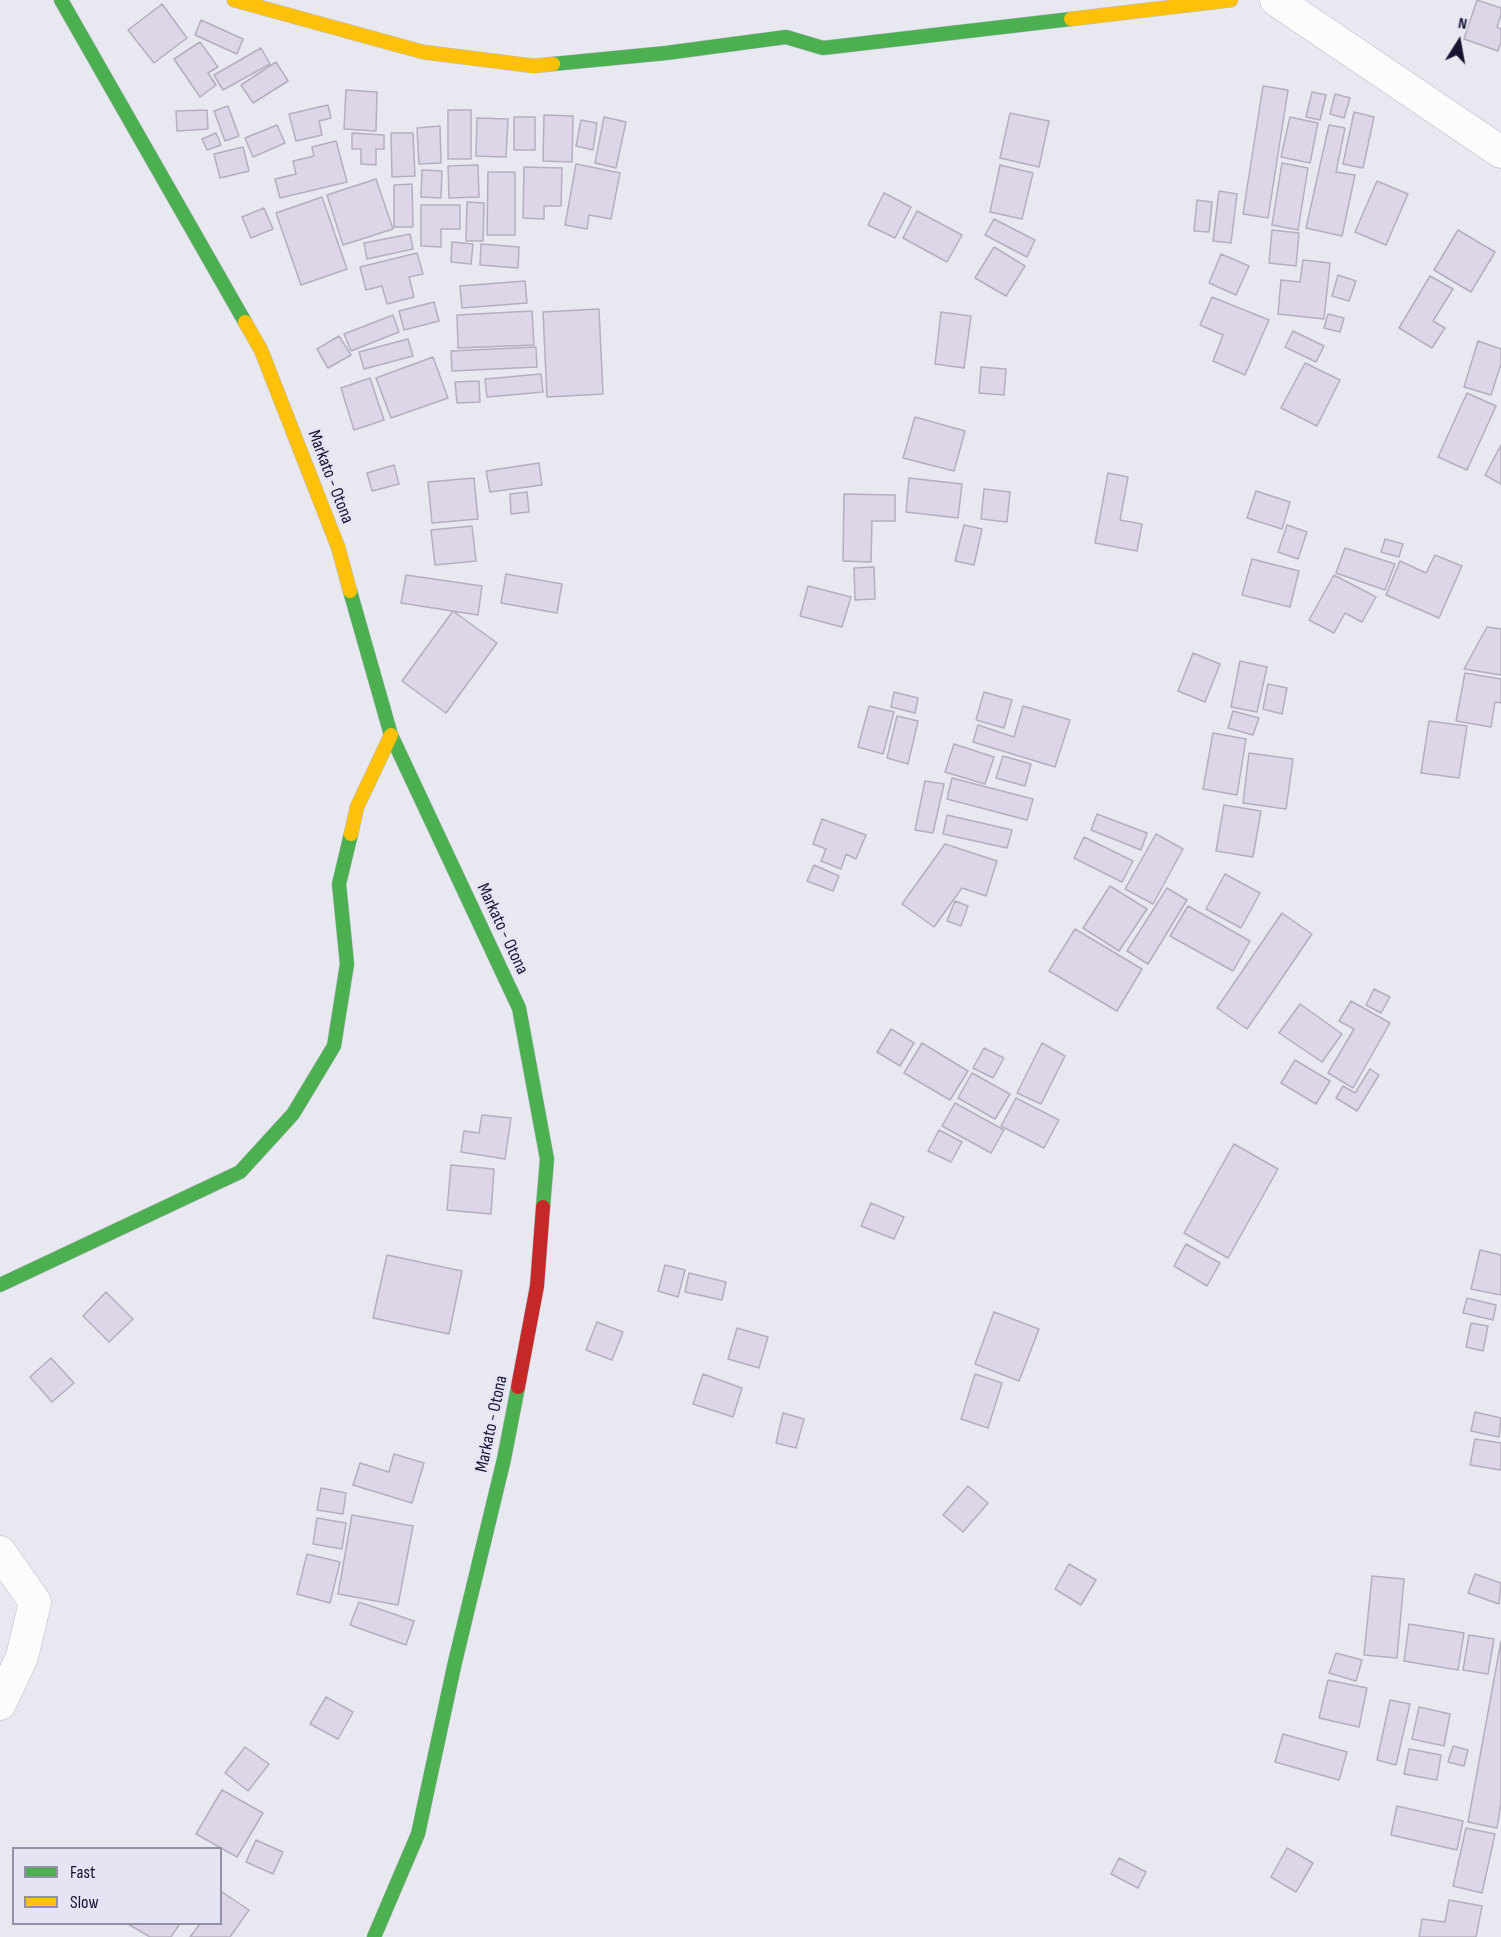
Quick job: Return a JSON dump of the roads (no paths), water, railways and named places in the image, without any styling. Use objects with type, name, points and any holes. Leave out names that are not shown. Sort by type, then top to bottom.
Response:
[{"type":"main road","name":"Markato - Otona","points":[[61,0],[261,350],[338,547],[391,735],[519,1008],[547,1159],[537,1286],[504,1459],[455,1662],[418,1834],[374,1937]]},
{"type":"main road","points":[[234,0],[423,52],[534,66],[786,38],[823,48],[1231,0]]},
{"type":"main road","points":[[0,1285],[240,1172],[293,1114],[334,1046],[347,964],[339,884],[357,807],[391,735]]},
{"type":"street","points":[[1276,0],[1501,152]]},
{"type":"street","points":[[0,1552],[35,1602],[22,1657],[0,1704]]}]
